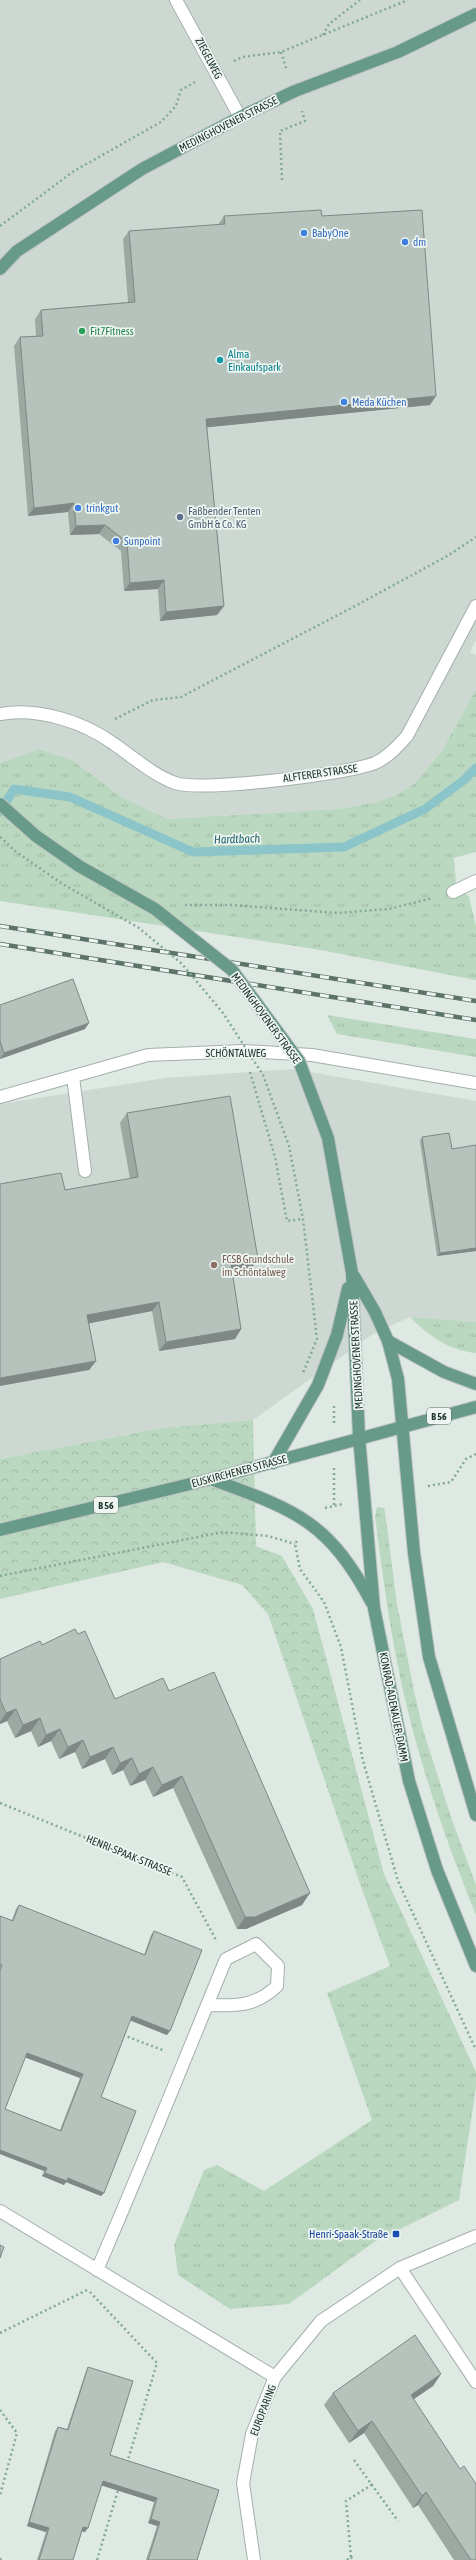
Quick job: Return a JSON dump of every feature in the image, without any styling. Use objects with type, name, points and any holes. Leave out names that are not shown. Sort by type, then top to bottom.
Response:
[{"type":"main road","name":"MEDINGHOVENER STRASSE","points":[[0,269],[17,251],[142,169],[240,117],[295,92],[398,52],[476,14]]},
{"type":"main road","name":"MEDINGHOVENER STRASSE","points":[[0,804],[36,836],[79,866],[154,909],[232,970],[298,1061],[328,1138],[352,1273],[359,1437]]},
{"type":"main road","name":"MEDINGHOVENER STRASSE","points":[[352,1273],[375,1312],[388,1341],[398,1379],[402,1426]]},
{"type":"main road","points":[[273,1463],[318,1385],[337,1335],[352,1273]]},
{"type":"main road","points":[[388,1341],[444,1372],[476,1384]]},
{"type":"main road","name":"EUSKIRCHENER STRASSE","points":[[0,1530],[273,1463],[359,1437],[476,1407]]},
{"type":"main road","points":[[402,1426],[414,1553],[429,1658],[476,1815]]},
{"type":"main road","name":"KONRAD-ADENAUER-DAMM","points":[[359,1437],[374,1608],[409,1782],[437,1870],[476,1966]]},
{"type":"main road","points":[[211,1479],[271,1501],[310,1522],[345,1557],[374,1608]]},
{"type":"street","name":"ZIEGELWEG","points":[[176,0],[240,117]]},
{"type":"street","name":"ALFTERER STRASSE","points":[[0,714],[21,712],[61,719],[96,732],[164,777],[184,786],[196,787],[310,776],[365,767],[385,757],[407,736],[476,606]]},
{"type":"street","points":[[453,892],[476,881]]},
{"type":"street","name":"SCHÖNTALWEG","points":[[0,1097],[148,1055],[312,1055],[476,1083]]},
{"type":"street","points":[[73,1077],[85,1171]]},
{"type":"street","points":[[97,2270],[186,2060],[207,2005],[226,1959],[256,1944],[278,1966],[277,1986],[264,1998],[240,2006],[207,2005]]},
{"type":"street","points":[[0,2211],[275,2377]]},
{"type":"street","name":"EUROPARING","points":[[254,2560],[243,2483],[252,2434],[275,2377],[321,2321],[400,2268],[476,2236]]},
{"type":"street","points":[[400,2268],[476,2382]]},
{"type":"path","points":[[323,35],[328,24],[360,0]]},
{"type":"path","points":[[0,226],[74,170],[160,122],[176,106],[181,90],[242,57],[281,52],[408,0]]},
{"type":"path","points":[[109,722],[154,700],[181,697],[194,691],[449,555],[476,537]]},
{"type":"path","points":[[0,837],[15,851],[61,883],[139,928],[182,964],[223,1013],[263,1076],[289,1146],[303,1219],[317,1339],[303,1373]]},
{"type":"path","points":[[177,905],[231,905],[337,913],[389,909],[453,892]]},
{"type":"path","points":[[248,1065],[275,1157],[287,1221],[303,1219]]},
{"type":"path","points":[[0,1576],[223,1532],[268,1536],[295,1544],[300,1569],[324,1602],[342,1647],[363,1762],[398,1881],[476,2050]]},
{"type":"path","name":"HENRI-SPAAK-STRASSE","points":[[0,1803],[182,1877],[226,1959]]},
{"type":"path","points":[[122,2034],[186,2060]]},
{"type":"path","points":[[0,2332],[88,2290],[97,2270]]},
{"type":"path","points":[[88,2290],[157,2363],[125,2469]]},
{"type":"path","points":[[0,2410],[17,2433],[0,2495]]},
{"type":"path","points":[[354,2460],[373,2484],[398,2521]]},
{"type":"path","points":[[97,2560],[120,2484]]},
{"type":"path","points":[[353,2560],[351,2557],[346,2501],[373,2484]]},
{"type":"path","points":[[347,2560],[351,2557]]},
{"type":"shaded area","points":[[0,0],[476,0],[476,640],[470,652],[476,655],[476,689],[441,752],[415,783],[398,794],[377,802],[338,809],[167,819],[122,797],[72,760],[41,749],[0,763]]},
{"type":"shaded area","points":[[293,1069],[476,1101],[476,1322],[410,1317],[373,1334],[253,1420],[161,1428],[0,1459],[0,1104],[165,1078]]},
{"type":"green space","points":[[476,689],[476,852],[454,858],[456,884],[469,897],[476,926],[476,980],[315,949],[0,901],[0,763],[40,749],[72,760],[122,797],[167,819],[338,809],[377,802],[398,794],[415,783],[441,752]]},
{"type":"green space","points":[[327,1015],[476,1039],[476,1057],[337,1034]]},
{"type":"green space","points":[[410,1317],[476,1322],[476,1353],[457,1349],[440,1341],[431,1336]]},
{"type":"green space","points":[[253,1420],[256,1546],[282,1556],[313,1609],[384,1874],[360,1884],[268,1614],[242,1585],[163,1562],[0,1599],[0,1459],[161,1428]]},
{"type":"green space","points":[[377,1507],[384,1508],[385,1512],[397,1604],[423,1730],[452,1820],[476,1885],[476,1915],[440,1820],[411,1723],[403,1690],[384,1586],[375,1516]]},
{"type":"green space","points":[[384,1874],[476,2072],[476,2087],[459,2200],[374,2242],[289,2304],[230,2309],[178,2275],[174,2245],[204,2170],[217,2165],[264,2191],[372,2120],[327,1993],[390,1966],[360,1884]]},
{"type":"building","name":"Alma Einkaufspark","points":[[321,210],[322,216],[422,210],[436,396],[206,419],[224,606],[166,612],[164,580],[130,583],[127,542],[105,525],[76,526],[74,503],[34,508],[20,337],[43,336],[41,310],[135,302],[129,231],[225,224],[224,216]]},
{"type":"building","points":[[73,979],[89,1023],[4,1053],[0,1041],[0,1005]]},
{"type":"building","points":[[230,1096],[258,1259],[231,1264],[241,1329],[166,1342],[159,1302],[87,1315],[96,1361],[0,1378],[0,1184],[61,1173],[65,1190],[138,1177],[127,1113]]},
{"type":"building","points":[[449,1133],[452,1149],[476,1145],[476,1248],[440,1253],[422,1137]]},
{"type":"building","points":[[75,1629],[78,1634],[85,1631],[115,1699],[163,1678],[169,1691],[214,1672],[310,1893],[255,1917],[245,1917],[182,1776],[162,1785],[153,1767],[139,1774],[132,1758],[120,1763],[113,1747],[90,1757],[83,1740],[68,1747],[60,1729],[46,1735],[40,1718],[23,1725],[16,1709],[6,1713],[0,1699],[0,1659],[40,1641],[42,1645]]},
{"type":"building","points":[[19,1905],[145,1955],[154,1931],[202,1950],[170,2031],[132,2016],[101,2097],[136,2111],[104,2193],[68,2178],[67,2181],[45,2173],[47,2168],[0,2150],[0,1970],[2,1965],[0,1964],[0,1916],[13,1921]],"holes":[[[27,2053],[83,2074],[61,2131],[5,2109]]]},
{"type":"building","points":[[0,2245],[4,2247],[0,2258]]},
{"type":"building","points":[[415,2335],[441,2374],[411,2395],[460,2469],[464,2466],[476,2484],[476,2560],[471,2560],[426,2492],[422,2496],[372,2421],[358,2431],[333,2393]]},
{"type":"building","points":[[88,2367],[133,2381],[110,2455],[219,2490],[197,2560],[148,2560],[160,2522],[151,2519],[157,2498],[103,2481],[88,2528],[83,2527],[73,2560],[39,2560],[49,2528],[29,2522],[58,2427],[68,2430]]},
{"type":"waterway","name":"Hardtbach","points":[[0,812],[14,789],[70,797],[193,852],[344,847],[425,809],[464,780],[476,768]]},
{"type":"railway","points":[[0,926],[476,1001]]},
{"type":"railway","points":[[0,944],[476,1020]]},
{"type":"place","name":"BabyOne","points":[[304,233]]},
{"type":"place","name":"dm","points":[[405,242]]},
{"type":"place","name":"Fit7Fitness","points":[[82,331]]},
{"type":"place","name":"Alma Einkaufspark","points":[[220,360]]},
{"type":"place","name":"Meda Küchen","points":[[344,402]]},
{"type":"place","name":"trinkgut","points":[[78,508]]},
{"type":"place","name":"Faßbender Tenten GmbH & Co. KG","points":[[180,517]]},
{"type":"place","name":"Sunpoint","points":[[116,541]]},
{"type":"place","name":"FCSB Grundschule im Schöntalweg","points":[[214,1265]]},
{"type":"place","name":"Henri-Spaak-Straße","points":[[396,2234]]}]
